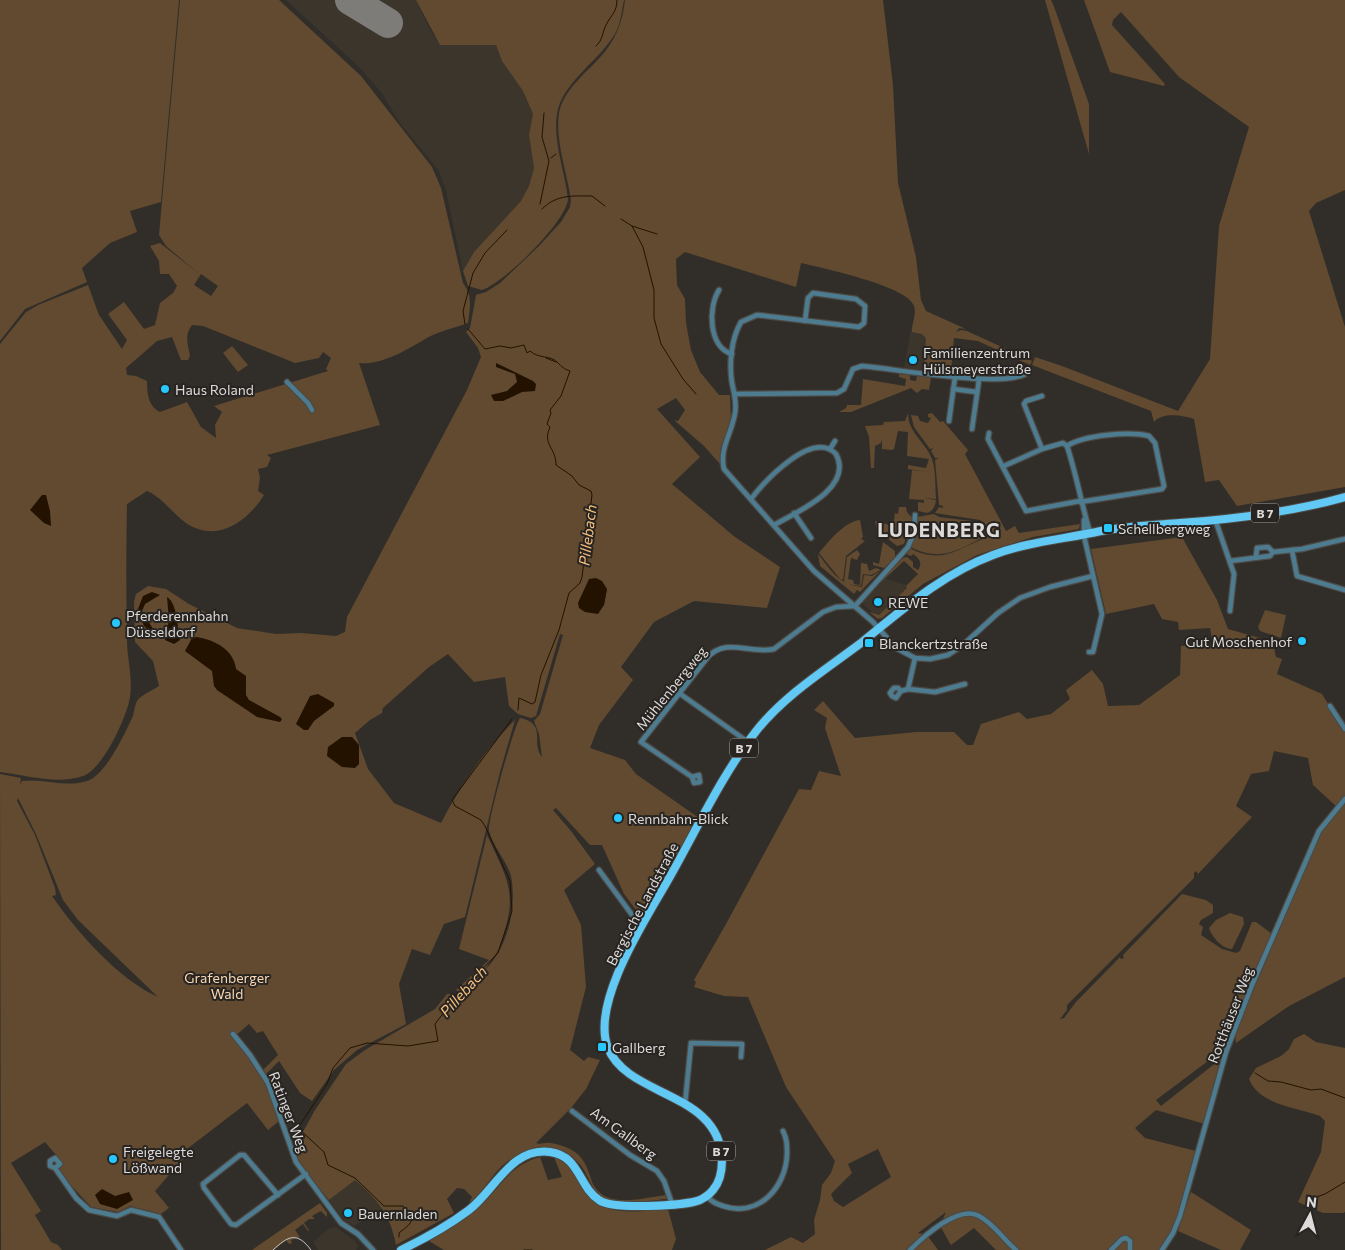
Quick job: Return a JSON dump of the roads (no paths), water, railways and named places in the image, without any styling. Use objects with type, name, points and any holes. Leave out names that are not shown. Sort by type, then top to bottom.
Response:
[{"type":"main road","name":"Bergische Landstraße","points":[[707,1196],[715,1187],[720,1177],[720,1150],[708,1124],[685,1104],[626,1070],[611,1054],[606,1040],[606,1016],[614,984],[623,960],[641,927],[748,742],[782,703],[941,582],[975,563],[1019,547],[1111,530],[1301,508],[1345,497]]},
{"type":"main road","points":[[401,1250],[466,1212],[510,1166],[526,1156],[539,1152],[552,1152],[568,1159],[579,1171],[594,1197],[605,1204],[622,1207],[672,1204],[692,1202],[707,1196]]},
{"type":"street","points":[[719,290],[715,297],[712,327],[721,348],[732,354]]},
{"type":"street","points":[[805,321],[808,298],[813,294],[856,299],[865,306],[864,323],[859,327],[805,321],[757,315],[748,318],[739,326],[732,354],[731,373],[735,394],[734,421],[722,454],[724,469],[814,571],[879,628],[896,648],[915,658],[930,659],[948,655],[964,644],[998,613],[1020,598],[1050,587],[1093,576]]},
{"type":"street","points":[[735,394],[837,392],[844,389],[853,369],[862,366],[979,380],[1023,376],[1029,371]]},
{"type":"street","points":[[949,421],[955,376]]},
{"type":"street","points":[[972,429],[979,380]]},
{"type":"street","points":[[287,382],[308,403],[312,410]]},
{"type":"street","points":[[953,389],[977,392]]},
{"type":"street","points":[[1042,396],[1026,401],[1024,404],[1042,449]]},
{"type":"street","points":[[989,433],[988,439],[1004,466],[1026,511],[1162,489],[1164,486],[1155,443],[1149,436],[1135,434],[1079,440],[1067,446]]},
{"type":"street","points":[[830,449],[835,441]]},
{"type":"street","points":[[1004,466],[1042,449],[1061,443],[1067,446],[1075,473],[1084,520],[1089,529],[1087,535],[1102,618],[1093,652],[1090,652]]},
{"type":"street","points":[[751,499],[786,463],[813,449],[830,449],[838,457],[839,473],[835,483],[817,500],[774,525]]},
{"type":"street","points":[[794,513],[811,538]]},
{"type":"street","points":[[855,606],[908,547],[914,533],[915,515]]},
{"type":"street","points":[[1214,519],[1234,574],[1230,611]]},
{"type":"street","points":[[1230,561],[1270,556],[1273,552],[1345,539]]},
{"type":"street","points":[[1256,557],[1257,548],[1268,547],[1273,552]]},
{"type":"street","points":[[1292,550],[1297,576],[1345,590]]},
{"type":"street","name":"Mühlenbergweg","points":[[692,777],[641,742],[711,653],[734,646],[765,650],[774,649],[823,612],[836,607],[855,606]]},
{"type":"street","points":[[908,689],[915,658]]},
{"type":"street","points":[[900,691],[908,689],[936,692],[965,684]]},
{"type":"street","points":[[679,693],[748,742]]},
{"type":"street","points":[[1330,706],[1345,729]]},
{"type":"street","name":"Rotthäuser Weg","points":[[1162,1250],[1177,1224],[1226,1052],[1252,985],[1319,831],[1345,799]]},
{"type":"street","points":[[599,870],[641,927]]},
{"type":"street","name":"Ratinger Weg","points":[[233,1034],[250,1055],[268,1083],[296,1162],[341,1223],[373,1250]]},
{"type":"street","points":[[685,1104],[690,1043],[742,1044],[741,1057]]},
{"type":"street","name":"Am Gallberg","points":[[572,1111],[630,1155],[657,1171],[664,1181],[672,1204]]},
{"type":"street","points":[[707,1196],[720,1205],[737,1208],[751,1206],[768,1197],[778,1187],[785,1173],[787,1141],[783,1131]]},
{"type":"street","points":[[278,1196],[244,1155],[240,1155],[203,1184],[204,1188],[233,1225],[238,1225],[278,1196],[306,1174]]},
{"type":"street","points":[[55,1168],[66,1185],[89,1210],[117,1216],[131,1210],[159,1217],[181,1250]]},
{"type":"street","points":[[910,1250],[939,1226],[951,1219],[970,1213],[984,1219],[1016,1250]]},
{"type":"street","points":[[1111,1250],[1126,1238],[1130,1241],[1130,1250]]},
{"type":"street","points":[[364,1241],[366,1250]]},
{"type":"waterway","points":[[596,46],[615,11],[617,0]]},
{"type":"waterway","name":"Pillebach","points":[[540,204],[549,161],[542,137],[544,113]]},
{"type":"waterway","points":[[551,158],[556,154]]},
{"type":"waterway","points":[[542,209],[559,198],[572,196],[592,196],[605,206]]},
{"type":"waterway","points":[[621,219],[632,226],[657,234]]},
{"type":"waterway","points":[[632,226],[643,247],[654,290],[654,318],[661,344],[683,379],[696,394]]},
{"type":"waterway","name":"Pillebach","points":[[465,324],[463,311],[473,273],[485,253],[507,230]]},
{"type":"waterway","name":"Pillebach","points":[[468,329],[485,349],[500,346],[511,348],[524,345],[527,353],[530,351],[537,355],[551,358],[570,371],[561,396],[550,410],[551,413],[547,424],[550,427],[548,442],[554,454],[556,465],[572,476],[579,485],[591,491],[592,495],[580,583],[569,593],[559,630],[541,675],[535,702],[532,704],[519,698],[518,710]]},
{"type":"waterway","name":"Pillebach","points":[[546,358],[556,362]]},
{"type":"waterway","name":"Pillebach","points":[[399,1237],[399,1233],[410,1223],[412,1215],[403,1206],[384,1206],[355,1178],[328,1165],[324,1152],[298,1128],[327,1084],[333,1068],[350,1048],[367,1043],[408,1046],[438,1041],[435,1024],[458,994],[498,953],[512,911],[510,881],[481,820],[455,806],[452,800],[512,719]]},
{"type":"waterway","points":[[1255,1073],[1268,1081],[1281,1082],[1311,1090],[1321,1089],[1345,1098]]},
{"type":"waterway","points":[[1308,1200],[1325,1194],[1345,1182]]},
{"type":"waterway","name":"Pillebach","points":[[524,1250],[532,1250]]},
{"type":"tram line","points":[[273,1250],[283,1241],[292,1238],[301,1240],[311,1250]]},
{"type":"place","name":"Familienzentrum Hülsmeyerstraße","points":[[913,360]]},
{"type":"place","name":"Haus Roland","points":[[165,389]]},
{"type":"place","name":"Schellbergweg","points":[[1108,528]]},
{"type":"place","name":"REWE","points":[[878,602]]},
{"type":"place","name":"Pferderennbahn Düsseldorf","points":[[116,623]]},
{"type":"place","name":"Gut Moschenhof","points":[[1302,641]]},
{"type":"place","name":"Blanckertzstraße","points":[[869,643]]},
{"type":"place","name":"Rennbahn-Blick","points":[[618,818]]},
{"type":"place","name":"Gallberg","points":[[602,1047]]},
{"type":"place","name":"Freigelegte Lößwand","points":[[113,1159]]},
{"type":"place","name":"Bauernladen","points":[[348,1213]]},
{"type":"district","name":"LUDENBERG","points":[[939,529]]},
{"type":"park label","name":"Grafenberger Wald","points":[[227,986]]}]
